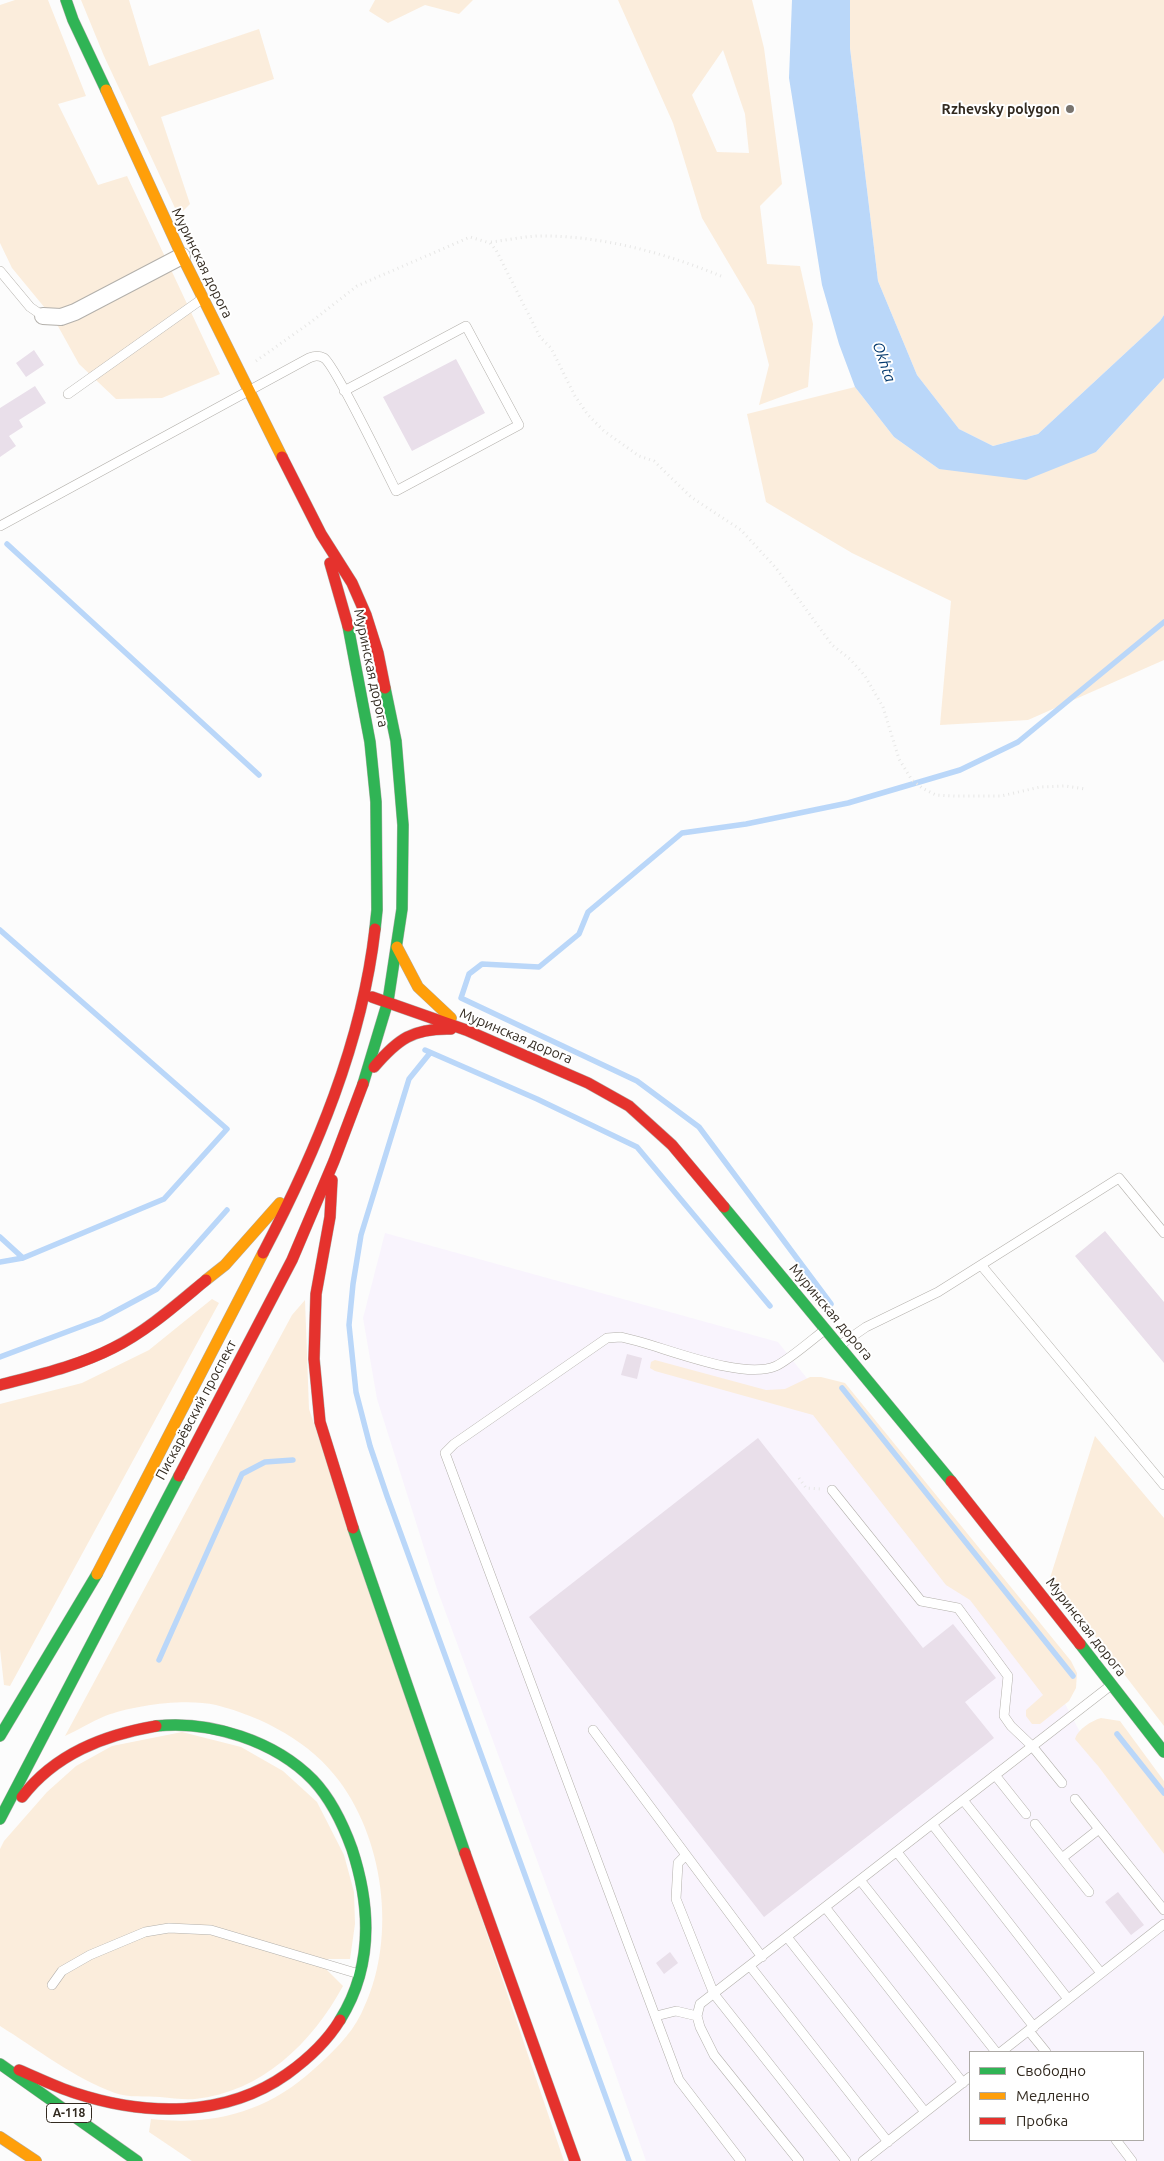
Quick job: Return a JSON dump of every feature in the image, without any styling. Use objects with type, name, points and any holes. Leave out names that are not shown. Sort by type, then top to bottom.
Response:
[{"type":"main road","name":"Муринская дорога","points":[[66,0],[76,28],[239,374],[321,534],[352,583],[366,615],[382,669],[394,731],[401,791],[403,833],[402,909],[388,1002]]},
{"type":"main road","name":"Муринская дорога","points":[[321,534],[352,636],[370,742],[375,794],[378,871],[377,910],[372,955],[363,995],[466,1030],[588,1083],[629,1106],[672,1145],[840,1345],[1002,1544],[1164,1752]]},
{"type":"main road","points":[[397,947],[409,975],[427,998],[466,1030]]},
{"type":"main road","name":"Пискарёвский проспект","points":[[0,1736],[99,1570],[298,1186],[334,1096],[363,995]]},
{"type":"main road","name":"Пискарёвский проспект","points":[[0,1819],[292,1260],[334,1162],[366,1076],[388,1002]]},
{"type":"main road","points":[[366,1076],[393,1044],[412,1032],[434,1028],[466,1030]]},
{"type":"main road","points":[[334,1162],[330,1216],[316,1294],[314,1359],[320,1422],[344,1502],[448,1805],[575,2161]]},
{"type":"main road","points":[[0,1384],[53,1371],[113,1348],[156,1321],[225,1265],[274,1209],[298,1186]]},
{"type":"main road","points":[[0,1823],[42,1773],[99,1741],[137,1728],[182,1723],[210,1726],[269,1749],[312,1779],[327,1797],[340,1819],[356,1857],[366,1896],[368,1931],[362,1975],[348,2010],[327,2041],[294,2071],[261,2090],[229,2102],[203,2108],[122,2103],[84,2095],[0,2064]]},
{"type":"main road","name":"А-118","points":[[0,2064],[137,2161]]},
{"type":"main road","points":[[0,2137],[31,2159]]},
{"type":"street","points":[[44,316],[61,317],[75,312],[182,256]]},
{"type":"lane","points":[[0,271],[30,307],[44,316]]},
{"type":"lane","points":[[68,394],[202,298]]},
{"type":"lane","points":[[0,526],[247,390],[309,358],[317,356],[325,359],[344,391],[396,491],[519,425],[466,326],[344,391]]},
{"type":"lane","points":[[840,1345],[866,1327],[938,1292],[1119,1178],[1164,1233]]},
{"type":"lane","points":[[981,1265],[1164,1485]]},
{"type":"lane","points":[[741,2161],[679,2080],[445,1453],[454,1444],[607,1338],[637,1341],[733,1368],[755,1370],[776,1366],[826,1329]]},
{"type":"lane","points":[[832,1490],[921,1601],[958,1608],[1008,1676],[1004,1716],[1011,1726],[1032,1746],[1062,1783]]},
{"type":"lane","points":[[798,2161],[714,2055],[700,2027],[698,2016],[700,2004],[1112,1684]]},
{"type":"lane","points":[[592,1730],[762,1956]]},
{"type":"lane","points":[[995,1775],[1026,1814]]},
{"type":"lane","points":[[1075,1799],[1164,1910]]},
{"type":"lane","points":[[963,1800],[1102,1973]]},
{"type":"lane","points":[[932,1824],[1068,1999]]},
{"type":"lane","points":[[1035,1824],[1089,1892]]},
{"type":"lane","points":[[1062,1858],[1099,1829]]},
{"type":"lane","points":[[897,1852],[1031,2029],[1045,2051]]},
{"type":"lane","points":[[686,1855],[678,1863],[676,1899],[714,1994],[846,2161]]},
{"type":"lane","points":[[860,1880],[995,2051]]},
{"type":"lane","points":[[825,1908],[966,2080],[863,2161]]},
{"type":"lane","points":[[1002,2051],[1164,1924]]},
{"type":"lane","points":[[52,1985],[62,1971],[90,1955],[145,1932],[169,1928],[211,1930],[362,1975]]},
{"type":"lane","points":[[787,1937],[925,2112]]},
{"type":"lane","points":[[750,1966],[888,2142]]},
{"type":"lane","points":[[656,2016],[676,2011],[698,2016]]},
{"type":"lane","points":[[1117,2141],[1132,2161]]},
{"type":"path","points":[[239,374],[312,322],[357,286],[470,237],[490,242],[547,236],[605,241],[688,262],[720,276]]},
{"type":"path","points":[[490,242],[496,250],[540,337],[550,348],[575,396],[588,416],[604,431],[639,456],[654,461],[691,497],[741,530],[764,553],[832,645],[850,659],[865,676],[883,707],[899,759],[912,780],[922,788],[936,794],[955,796],[1001,796],[1040,787],[1065,786],[1085,789]]},
{"type":"path","points":[[799,1478],[806,1488]]},
{"type":"shaded area","points":[[15,0],[48,0],[86,96],[58,104],[98,185],[127,176],[220,374],[162,398],[116,399],[79,364],[54,319],[12,268],[0,243],[0,5]]},
{"type":"shaded area","points":[[81,0],[129,0],[149,66],[259,29],[274,79],[161,117],[190,204],[183,211],[175,208],[104,56]]},
{"type":"shaded area","points":[[375,0],[473,0],[459,14],[425,5],[388,23],[369,11]]},
{"type":"shaded area","points":[[618,0],[752,0],[764,48],[782,184],[760,206],[767,264],[800,266],[813,324],[808,387],[759,405],[769,365],[754,306],[702,218],[673,123]],"holes":[[[723,50],[745,114],[749,153],[717,152],[692,95]]]},
{"type":"shaded area","points":[[850,0],[1164,0],[1164,315],[1160,321],[1038,434],[993,446],[959,429],[917,375],[878,281],[850,48]]},
{"type":"shaded area","points":[[1164,378],[1164,660],[1028,720],[940,725],[951,601],[852,553],[766,502],[747,414],[855,387],[894,437],[939,469],[1096,452]]},
{"type":"shaded area","points":[[385,1233],[778,1342],[1062,1698],[1098,1766],[1164,1854],[1164,2161],[646,2161],[437,1589],[377,1399],[363,1318]]},
{"type":"shaded area","points":[[212,1299],[219,1303],[10,1686],[4,1685],[0,1649],[0,1404],[82,1383],[149,1350]]},
{"type":"shaded area","points":[[305,1300],[309,1409],[564,2161],[192,2161],[149,2132],[151,2119],[174,2121],[218,2118],[258,2106],[296,2084],[334,2050],[357,2022],[372,1987],[379,1957],[382,1926],[381,1895],[368,1835],[356,1807],[340,1782],[315,1755],[300,1743],[285,1733],[251,1716],[216,1705],[190,1702],[145,1706],[117,1712],[100,1718],[65,1736],[292,1315]]},
{"type":"shaded area","points":[[655,1360],[766,1390],[785,1389],[810,1377],[821,1377],[845,1383],[1071,1661],[1077,1673],[1076,1688],[1069,1701],[1040,1724],[1032,1724],[1026,1716],[1026,1710],[1043,1695],[970,1600],[946,1585],[813,1415],[655,1371],[650,1368],[651,1362]]},
{"type":"shaded area","points":[[1095,1436],[1164,1518],[1164,1726],[1050,1578]]},
{"type":"shaded area","points":[[1101,1718],[1120,1721],[1164,1781],[1164,1854],[1098,1766],[1075,1739],[1085,1726]]},
{"type":"shaded area","points":[[182,1732],[241,1747],[283,1771],[317,1802],[344,1855],[354,1892],[355,1924],[350,1959],[326,1959],[319,1962],[343,1986],[316,2027],[300,2045],[263,2075],[242,2086],[219,2094],[195,2099],[126,2096],[100,2087],[85,2079],[0,2026],[0,1849],[4,1841],[47,1792],[76,1766],[112,1746]]},
{"type":"water","name":"Okhta","points":[[792,0],[850,0],[850,48],[878,281],[917,375],[959,429],[993,446],[1038,434],[1160,321],[1164,315],[1164,378],[1096,452],[1026,480],[939,469],[894,437],[855,387],[839,344],[822,285],[789,78]]},
{"type":"building","points":[[34,350],[44,365],[26,377],[16,363]]},
{"type":"building","points":[[456,359],[485,413],[412,451],[383,397]]},
{"type":"building","points":[[35,386],[46,403],[19,420],[23,427],[9,436],[16,446],[0,457],[0,408]]},
{"type":"building","points":[[1105,1231],[1164,1302],[1164,1363],[1075,1256]]},
{"type":"building","points":[[627,1354],[642,1358],[637,1379],[621,1375]]},
{"type":"building","points":[[758,1438],[923,1648],[953,1624],[996,1678],[965,1702],[994,1738],[764,1917],[529,1617]]},
{"type":"building","points":[[1118,1892],[1144,1925],[1131,1935],[1105,1902]]},
{"type":"building","points":[[670,1952],[678,1963],[664,1974],[656,1963]]},
{"type":"waterway","points":[[7,544],[259,775]]},
{"type":"waterway","points":[[831,1304],[699,1127],[637,1081],[461,998],[469,974],[482,964],[539,967],[579,934],[588,912],[682,833],[746,824],[848,803],[960,770],[1018,742],[1164,622]]},
{"type":"waterway","points":[[0,930],[227,1129],[164,1199],[23,1258],[0,1262]]},
{"type":"waterway","points":[[425,1050],[537,1099],[637,1147],[770,1306]]},
{"type":"waterway","points":[[430,1053],[409,1079],[361,1235],[349,1325],[356,1392],[370,1446],[387,1496],[629,2161]]},
{"type":"waterway","points":[[0,1357],[101,1319],[157,1289],[227,1210]]},
{"type":"waterway","points":[[0,1237],[23,1258]]},
{"type":"waterway","points":[[842,1388],[1073,1676]]},
{"type":"waterway","points":[[159,1660],[242,1474],[265,1462],[293,1460]]},
{"type":"waterway","points":[[1117,1734],[1164,1793]]},
{"type":"traffic: fast","points":[[66,0],[73,20],[106,90]]},
{"type":"traffic: fast","points":[[348,626],[370,742],[376,802],[377,910],[375,929]]},
{"type":"traffic: fast","points":[[363,1084],[388,1001],[402,909],[403,825],[396,741],[385,688]]},
{"type":"traffic: fast","points":[[724,1207],[951,1481]]},
{"type":"traffic: fast","points":[[0,1819],[179,1476]]},
{"type":"traffic: fast","points":[[353,1528],[465,1853]]},
{"type":"traffic: fast","points":[[0,1736],[97,1574]]},
{"type":"traffic: fast","points":[[1080,1644],[1164,1752]]},
{"type":"traffic: fast","points":[[156,1726],[198,1726],[219,1730],[261,1744],[298,1766],[313,1780],[331,1804],[352,1849],[358,1871],[363,1893],[366,1936],[358,1979],[351,2000],[340,2020]]},
{"type":"traffic: fast","points":[[0,2064],[137,2161]]},
{"type":"traffic: slow","points":[[106,90],[182,256],[282,457]]},
{"type":"traffic: slow","points":[[397,947],[418,987],[451,1018]]},
{"type":"traffic: slow","points":[[206,1280],[225,1265],[280,1203]]},
{"type":"traffic: slow","points":[[97,1574],[263,1253]]},
{"type":"traffic: slow","points":[[0,2137],[36,2161]]},
{"type":"traffic: jam","points":[[282,457],[321,534],[352,583],[366,615],[378,653],[385,688]]},
{"type":"traffic: jam","points":[[330,563],[348,626]]},
{"type":"traffic: jam","points":[[263,1253],[301,1176],[334,1096],[359,1014],[369,972],[375,929]]},
{"type":"traffic: jam","points":[[372,997],[466,1030],[588,1083],[629,1106],[672,1145],[724,1207]]},
{"type":"traffic: jam","points":[[374,1067],[391,1049],[407,1037],[426,1031],[451,1029]]},
{"type":"traffic: jam","points":[[179,1476],[292,1260],[334,1161],[363,1084]]},
{"type":"traffic: jam","points":[[332,1180],[330,1217],[316,1294],[314,1359],[320,1422],[353,1528]]},
{"type":"traffic: jam","points":[[0,1385],[72,1365],[113,1348],[150,1325],[206,1280]]},
{"type":"traffic: jam","points":[[951,1481],[1080,1644]]},
{"type":"traffic: jam","points":[[22,1797],[35,1782],[65,1758],[99,1741],[156,1726]]},
{"type":"traffic: jam","points":[[465,1853],[575,2161]]},
{"type":"traffic: jam","points":[[19,2070],[75,2093],[129,2106],[156,2109],[184,2109],[211,2105],[238,2099],[263,2088],[287,2074],[316,2050],[340,2020]]},
{"type":"place","name":"Rzhevsky polygon","points":[[1070,109]]}]
